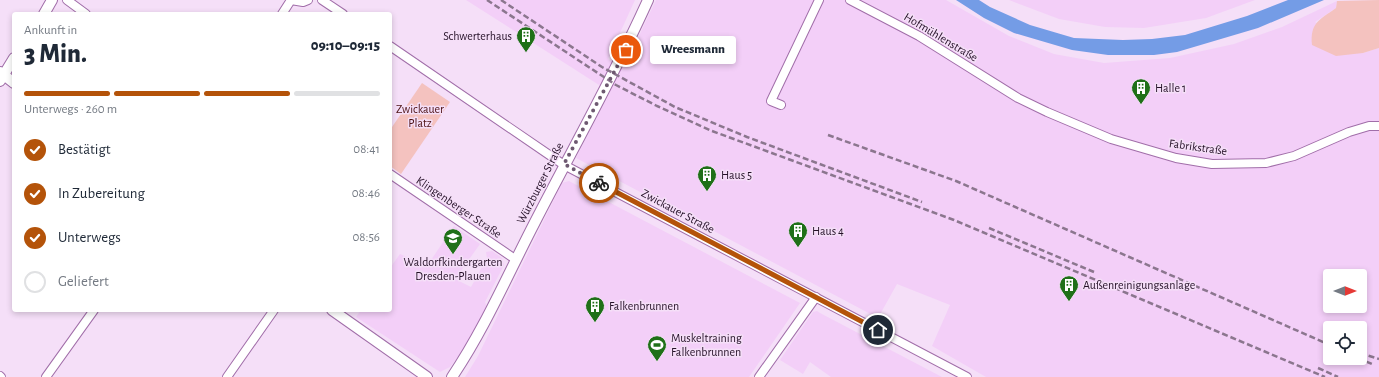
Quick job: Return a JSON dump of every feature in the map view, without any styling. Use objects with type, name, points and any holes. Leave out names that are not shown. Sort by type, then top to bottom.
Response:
[{"type":"street","points":[[45,12],[52,0]]},
{"type":"street","points":[[67,0],[83,12]]},
{"type":"street","points":[[283,12],[291,0],[303,2],[308,0]]},
{"type":"street","points":[[322,0],[340,12]]},
{"type":"street","name":"Würzburger Straße","points":[[452,377],[473,346],[564,164],[623,55],[648,0]]},
{"type":"street","points":[[781,105],[771,101],[819,0]]},
{"type":"street","name":"Hofmühlenstraße","points":[[850,0],[919,36],[1018,98]]},
{"type":"street","name":"Zwickauer Straße","points":[[392,47],[564,164],[968,377]]},
{"type":"street","points":[[12,61],[1,76],[12,81]]},
{"type":"street","name":"Fabrikstraße","points":[[1018,98],[1111,139],[1176,158],[1212,164],[1266,163],[1294,156],[1349,132],[1369,126],[1379,126]]},
{"type":"street","name":"Klingenberger Straße","points":[[392,175],[516,259]]},
{"type":"street","points":[[759,377],[816,297]]},
{"type":"street","points":[[46,377],[93,312]]},
{"type":"street","points":[[227,377],[273,312]]},
{"type":"street","points":[[335,312],[427,377]]},
{"type":"shaded area","points":[[466,0],[635,0],[608,59],[624,67],[656,0],[946,0],[1009,36],[1054,54],[1104,63],[1170,58],[1234,44],[1282,27],[1337,1],[1336,8],[1315,22],[1363,53],[1379,48],[1379,377],[986,377],[932,346],[950,305],[897,284],[878,318],[576,158],[610,92]]},
{"type":"shaded area","points":[[1009,0],[1255,0],[1206,18],[1144,28],[1105,27],[1059,19]]},
{"type":"shaded area","points":[[569,181],[800,303],[749,377],[465,377],[478,356],[562,183]]},
{"type":"shaded area","points":[[454,226],[480,244],[455,279],[471,287],[487,258],[486,252],[492,251],[502,258],[504,265],[485,302],[487,307],[466,347],[450,367],[440,372],[356,317],[360,312],[392,312],[392,265],[400,254],[427,266]]},
{"type":"shaded area","points":[[817,311],[942,377],[831,377],[810,362],[803,374],[780,360],[813,312]]},
{"type":"green space","points":[[1379,0],[1379,48],[1363,53],[1336,56],[1312,45],[1314,27],[1320,19],[1336,8],[1337,1]]},
{"type":"green space","name":"Zwickauer Platz","points":[[422,83],[450,102],[401,174],[392,167],[392,127]]},
{"type":"water","points":[[956,0],[979,0],[990,7],[1030,25],[1074,38],[1123,40],[1152,39],[1185,35],[1247,16],[1288,0],[1324,0],[1258,28],[1177,52],[1154,55],[1108,55],[1072,50],[1014,33],[984,18]]},
{"type":"railway","points":[[487,0],[616,85],[657,106],[712,131],[954,220],[1325,377]]},
{"type":"railway","points":[[501,0],[602,67],[675,107],[747,137],[922,202]]},
{"type":"railway","points":[[828,135],[956,181],[1323,342]]},
{"type":"railway","points":[[989,228],[1094,272]]},
{"type":"railway","points":[[1367,355],[1379,359]]},
{"type":"railway","points":[[1367,362],[1372,364]]},
{"type":"railway","points":[[1318,368],[1338,377]]},
{"type":"way so far","points":[[599,183],[564,164],[626,50]]},
{"type":"place","name":"Wreesmann","points":[[626,50]]},
{"type":"place","name":"Schwerterhaus","points":[[526,53]]},
{"type":"place","name":"Halle 1","points":[[1141,105]]},
{"type":"place","name":"Haus 5","points":[[707,192]]},
{"type":"place","name":"Haus 4","points":[[798,248]]},
{"type":"place","name":"Waldorfkindergarten Dresden-Plauen","points":[[453,255]]},
{"type":"place","name":"Außenreinigungsanlage","points":[[1069,302]]},
{"type":"place","name":"Falkenbrunnen","points":[[595,323]]},
{"type":"place","name":"Muskeltraining Falkenbrunnen","points":[[657,362]]},
{"type":"route","points":[[599,183],[878,330]]}]
